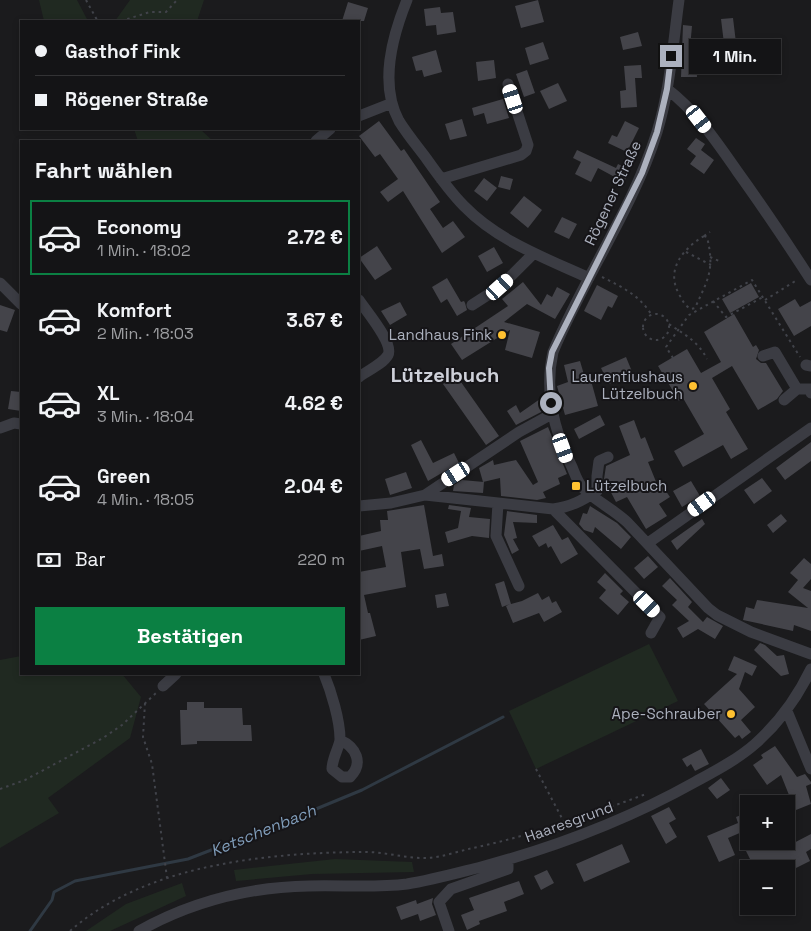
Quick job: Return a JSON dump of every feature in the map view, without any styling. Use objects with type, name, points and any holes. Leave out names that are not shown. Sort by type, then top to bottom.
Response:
[{"type":"street","points":[[407,0],[392,39],[389,83],[392,103],[400,122],[441,179],[464,206],[489,227],[534,253],[590,275]]},
{"type":"street","name":"Rögener Straße","points":[[590,495],[581,486],[568,459],[552,414],[549,368],[552,352],[642,173],[657,132],[667,89],[679,0]]},
{"type":"street","points":[[441,179],[521,155],[526,150],[528,144],[508,84]]},
{"type":"street","points":[[667,89],[688,104],[789,243],[809,277]]},
{"type":"street","points":[[360,116],[392,103]]},
{"type":"street","points":[[317,140],[329,130]]},
{"type":"street","points":[[472,305],[500,287],[534,253]]},
{"type":"street","points":[[0,283],[20,303]]},
{"type":"street","points":[[360,302],[387,342],[389,350],[385,358],[360,376]]},
{"type":"street","points":[[764,356],[775,352],[797,389]]},
{"type":"street","points":[[784,400],[797,389],[811,389]]},
{"type":"street","points":[[425,495],[519,432],[552,414]]},
{"type":"street","points":[[0,418],[18,423]]},
{"type":"street","points":[[0,428],[18,423]]},
{"type":"street","points":[[648,543],[811,428]]},
{"type":"street","points":[[360,506],[391,503],[425,495],[553,509],[578,503],[598,490],[596,476],[599,462],[608,457]]},
{"type":"street","points":[[590,495],[613,509],[648,543],[708,608],[716,614],[751,632],[811,654]]},
{"type":"street","points":[[498,503],[496,536],[519,586]]},
{"type":"street","points":[[553,509],[660,617],[651,633]]},
{"type":"street","name":"Haaresgrund","points":[[139,931],[197,905],[233,895],[282,887],[389,886],[410,884],[508,860],[570,841],[614,823],[673,794],[745,752],[787,711],[811,668]]},
{"type":"street","points":[[163,686],[175,675]]},
{"type":"street","points":[[324,675],[331,690],[340,740]]},
{"type":"street","points":[[787,711],[811,769]]},
{"type":"street","points":[[448,931],[439,902],[451,890],[508,869],[508,860]]},
{"type":"path","points":[[86,0],[97,20]]},
{"type":"path","points":[[124,20],[150,12],[166,12],[177,0]]},
{"type":"path","points":[[695,309],[686,306],[675,283],[674,269],[685,251],[710,232]]},
{"type":"path","points":[[695,309],[712,270],[707,237],[704,236]]},
{"type":"path","points":[[685,251],[711,265]]},
{"type":"path","points":[[710,257],[718,261]]},
{"type":"path","points":[[590,275],[629,291],[643,301],[651,314]]},
{"type":"path","points":[[765,300],[809,277]]},
{"type":"path","points":[[672,358],[666,347],[695,309],[752,280],[809,365]]},
{"type":"path","points":[[713,301],[726,317],[763,297]]},
{"type":"path","points":[[651,314],[643,322],[644,333],[650,339],[659,340],[668,333],[669,324]]},
{"type":"path","points":[[651,314],[662,315],[669,324],[689,336],[702,348],[707,359]]},
{"type":"path","points":[[0,789],[25,780],[103,738],[122,725],[163,686]]},
{"type":"path","points":[[144,703],[143,737],[152,764],[167,878]]},
{"type":"path","points":[[536,769],[565,824]]},
{"type":"path","points":[[70,931],[91,913],[112,901],[167,878],[248,860],[361,852],[428,858],[493,844],[565,824],[650,792]]},
{"type":"shaded area","points":[[39,0],[77,0],[87,20],[44,20]]},
{"type":"shaded area","points":[[130,0],[204,0],[197,20],[116,20]]},
{"type":"shaded area","points":[[134,130],[201,130],[212,140],[138,140]]},
{"type":"shaded area","points":[[649,644],[678,701],[536,769],[509,711]]},
{"type":"shaded area","points":[[20,656],[20,675],[123,675],[141,697],[130,738],[48,798],[59,813],[0,848],[0,660]]},
{"type":"shaded area","points":[[335,859],[412,862],[414,872],[312,874],[236,881],[234,870]]},
{"type":"shaded area","points":[[182,883],[186,896],[110,931],[86,931],[126,904]]},
{"type":"building","points":[[538,0],[544,22],[521,28],[515,6]]},
{"type":"building","points":[[348,2],[368,8],[364,21],[342,20]]},
{"type":"building","points":[[440,7],[441,13],[453,12],[456,32],[437,35],[436,25],[426,26],[424,9]]},
{"type":"building","points":[[733,18],[737,51],[725,52],[721,19]]},
{"type":"building","points":[[683,25],[692,26],[690,48],[696,48],[697,77],[681,77]]},
{"type":"building","points":[[638,32],[642,46],[623,50],[620,37]]},
{"type":"building","points":[[543,42],[549,59],[530,65],[525,48]]},
{"type":"building","points":[[436,50],[442,72],[424,77],[422,70],[416,71],[412,57]]},
{"type":"building","points":[[494,60],[496,78],[478,81],[476,62]]},
{"type":"building","points":[[641,65],[642,78],[635,78],[637,107],[621,108],[620,91],[626,90],[624,66]]},
{"type":"building","points":[[527,70],[535,93],[524,97],[516,74]]},
{"type":"building","points":[[558,83],[567,101],[549,109],[540,91]]},
{"type":"building","points":[[503,99],[509,118],[487,124],[484,113],[474,116],[472,108]]},
{"type":"building","points":[[462,119],[467,136],[450,140],[445,124]]},
{"type":"building","points":[[379,121],[401,151],[404,149],[440,202],[430,209],[443,228],[453,221],[465,237],[442,253],[403,191],[388,202],[380,192],[398,179],[380,154],[375,157],[359,136]]},
{"type":"building","points":[[625,121],[639,128],[627,152],[608,143],[612,135],[617,137]]},
{"type":"building","points":[[696,138],[705,144],[701,150],[714,160],[704,174],[690,164],[696,156],[687,149]]},
{"type":"building","points":[[577,150],[616,168],[618,164],[630,170],[624,182],[598,168],[591,182],[575,174],[581,162],[573,158]]},
{"type":"building","points":[[501,176],[513,179],[510,190],[498,187]]},
{"type":"building","points":[[484,178],[497,188],[487,201],[474,191]]},
{"type":"building","points":[[524,196],[542,210],[528,228],[510,213]]},
{"type":"building","points":[[562,217],[577,224],[569,239],[554,232]]},
{"type":"building","points":[[377,246],[392,269],[375,280],[360,257]]},
{"type":"building","points":[[494,247],[503,263],[487,272],[478,256]]},
{"type":"building","points":[[447,278],[461,302],[464,301],[467,310],[457,316],[447,299],[441,303],[432,287]]},
{"type":"building","name":"Landhaus Fink","points":[[523,282],[541,305],[547,294],[552,297],[557,287],[570,294],[555,319],[527,304],[504,322],[540,332],[532,358],[505,350],[510,330],[462,360],[451,344],[508,306],[502,299]]},
{"type":"building","points":[[751,283],[759,297],[730,313],[722,299]]},
{"type":"building","points":[[597,285],[618,296],[612,308],[608,306],[601,320],[584,311]]},
{"type":"building","points":[[795,299],[800,307],[811,301],[811,326],[794,336],[778,309]]},
{"type":"building","points":[[400,302],[407,315],[390,325],[381,311]]},
{"type":"building","points":[[0,305],[15,310],[7,332],[0,330]]},
{"type":"building","name":"Laurentiushaus Lützelbuch","points":[[734,314],[753,347],[756,345],[759,350],[756,359],[761,363],[766,363],[783,391],[777,399],[758,410],[732,366],[712,378],[730,409],[726,412],[748,449],[731,459],[723,445],[683,467],[674,451],[704,434],[683,398],[679,401],[658,366],[687,349],[701,373],[721,362],[704,332]]},
{"type":"building","points":[[626,357],[633,374],[609,384],[601,368]]},
{"type":"building","points":[[580,361],[585,378],[590,377],[598,406],[565,415],[557,386],[568,382],[564,365]]},
{"type":"building","points":[[456,375],[499,436],[486,445],[443,384]]},
{"type":"building","points":[[11,391],[20,392],[20,411],[8,409]]},
{"type":"building","points":[[540,399],[545,410],[516,425],[507,411],[516,405],[520,413]]},
{"type":"building","points":[[600,415],[605,425],[579,439],[574,429]]},
{"type":"building","points":[[634,420],[641,439],[645,437],[654,460],[648,462],[659,489],[663,487],[670,497],[659,504],[667,516],[646,529],[627,497],[616,502],[604,479],[606,466],[630,455],[619,426]]},
{"type":"building","points":[[548,427],[567,474],[558,478],[560,484],[543,492],[546,498],[537,500],[501,496],[500,478],[483,482],[479,468],[493,460],[494,465],[516,460],[533,485],[538,482],[520,441]]},
{"type":"building","points":[[421,440],[433,463],[454,453],[459,463],[428,481],[411,445]]},
{"type":"building","points":[[811,442],[811,461],[785,480],[776,468]]},
{"type":"building","points":[[406,472],[412,488],[390,495],[385,479]]},
{"type":"building","points":[[762,478],[772,491],[754,504],[744,490]]},
{"type":"building","points":[[462,480],[484,482],[483,493],[453,491],[454,485]]},
{"type":"building","points":[[691,481],[700,496],[682,507],[673,491]]},
{"type":"building","points":[[424,505],[433,556],[442,554],[444,566],[424,569],[420,549],[401,552],[406,587],[364,595],[376,636],[360,640],[360,572],[386,567],[382,546],[360,551],[360,536],[381,531],[380,520],[388,520],[387,511]]},
{"type":"building","points":[[449,505],[471,508],[469,517],[490,519],[489,538],[472,536],[448,543],[445,532],[458,528],[461,511],[448,509]]},
{"type":"building","points":[[590,506],[617,523],[631,537],[621,549],[595,527],[593,533],[584,530],[579,524],[583,513],[587,514]]},
{"type":"building","points":[[507,511],[537,515],[537,523],[513,522],[517,538],[513,539],[519,550],[512,554],[504,535]]},
{"type":"building","points":[[781,514],[787,521],[773,533],[767,525]]},
{"type":"building","points":[[702,519],[705,524],[677,550],[671,541]]},
{"type":"building","points":[[553,525],[562,540],[568,537],[578,554],[561,564],[551,546],[548,548],[546,543],[539,547],[532,536]]},
{"type":"building","points":[[648,556],[658,567],[644,579],[634,568]]},
{"type":"building","points":[[804,558],[811,564],[811,579],[803,588],[811,591],[811,631],[794,625],[793,631],[743,620],[746,607],[754,609],[757,600],[808,608],[788,592],[798,580],[790,573]]},
{"type":"building","points":[[605,573],[623,591],[620,594],[629,602],[618,615],[599,598],[606,590],[597,582]]},
{"type":"building","points":[[670,578],[692,602],[688,607],[703,622],[707,617],[723,626],[715,639],[698,629],[683,638],[677,628],[689,621],[672,605],[677,600],[662,586]]},
{"type":"building","points":[[504,581],[511,604],[538,593],[542,600],[549,596],[552,603],[556,601],[562,612],[544,622],[539,613],[513,623],[506,606],[510,604],[502,607],[495,584]]},
{"type":"building","points":[[446,593],[449,606],[437,608],[435,595]]},
{"type":"building","points":[[760,643],[777,656],[784,655],[789,674],[781,676],[754,650]]},
{"type":"building","name":"Ape-Schrauber","points":[[734,656],[757,666],[752,676],[745,672],[739,689],[755,707],[741,720],[751,732],[742,739],[739,735],[735,738],[704,704],[737,674],[728,670]]},
{"type":"building","points":[[187,702],[204,702],[204,708],[242,708],[243,725],[251,725],[252,741],[197,741],[197,744],[181,745],[180,710],[187,710]]},
{"type":"building","points":[[775,746],[797,777],[805,774],[811,782],[811,784],[806,786],[811,804],[795,810],[795,795],[789,795],[781,775],[767,785],[753,765],[763,758],[761,755]]},
{"type":"building","points":[[701,749],[709,764],[695,771],[691,764],[687,767],[682,759]]},
{"type":"building","points":[[721,778],[730,790],[717,799],[708,788]]},
{"type":"building","points":[[669,807],[676,819],[669,823],[677,837],[666,844],[651,816]]},
{"type":"building","points":[[740,815],[740,833],[728,838],[735,855],[719,862],[707,836],[738,823],[736,817]]},
{"type":"building","points":[[811,834],[811,849],[806,852],[810,861],[795,868],[795,860],[750,860],[746,850],[795,850],[795,842]]},
{"type":"building","points":[[622,844],[630,862],[584,882],[576,864]]},
{"type":"building","points":[[547,870],[554,883],[541,890],[534,876]]},
{"type":"building","points":[[519,881],[524,894],[504,902],[507,911],[479,921],[480,924],[467,930],[461,915],[474,910],[469,898]]},
{"type":"building","points":[[433,898],[432,904],[436,915],[420,921],[418,914],[401,920],[396,907],[416,900],[417,904]]},
{"type":"waterway","name":"Ketschenbach","points":[[30,931],[52,900],[54,892],[75,881],[188,859],[362,790],[503,717]]},
{"type":"place","name":"Landhaus Fink","points":[[502,335]]},
{"type":"place","name":"Laurentiushaus Lützelbuch","points":[[693,386]]},
{"type":"place","name":"Lützelbuch","points":[[576,486]]},
{"type":"place","name":"Ape-Schrauber","points":[[731,714]]},
{"type":"district","name":"Lützelbuch","points":[[445,375]]},
{"type":"route","points":[[551,403],[549,368],[552,352],[642,173],[657,132],[667,89],[671,56]]}]
